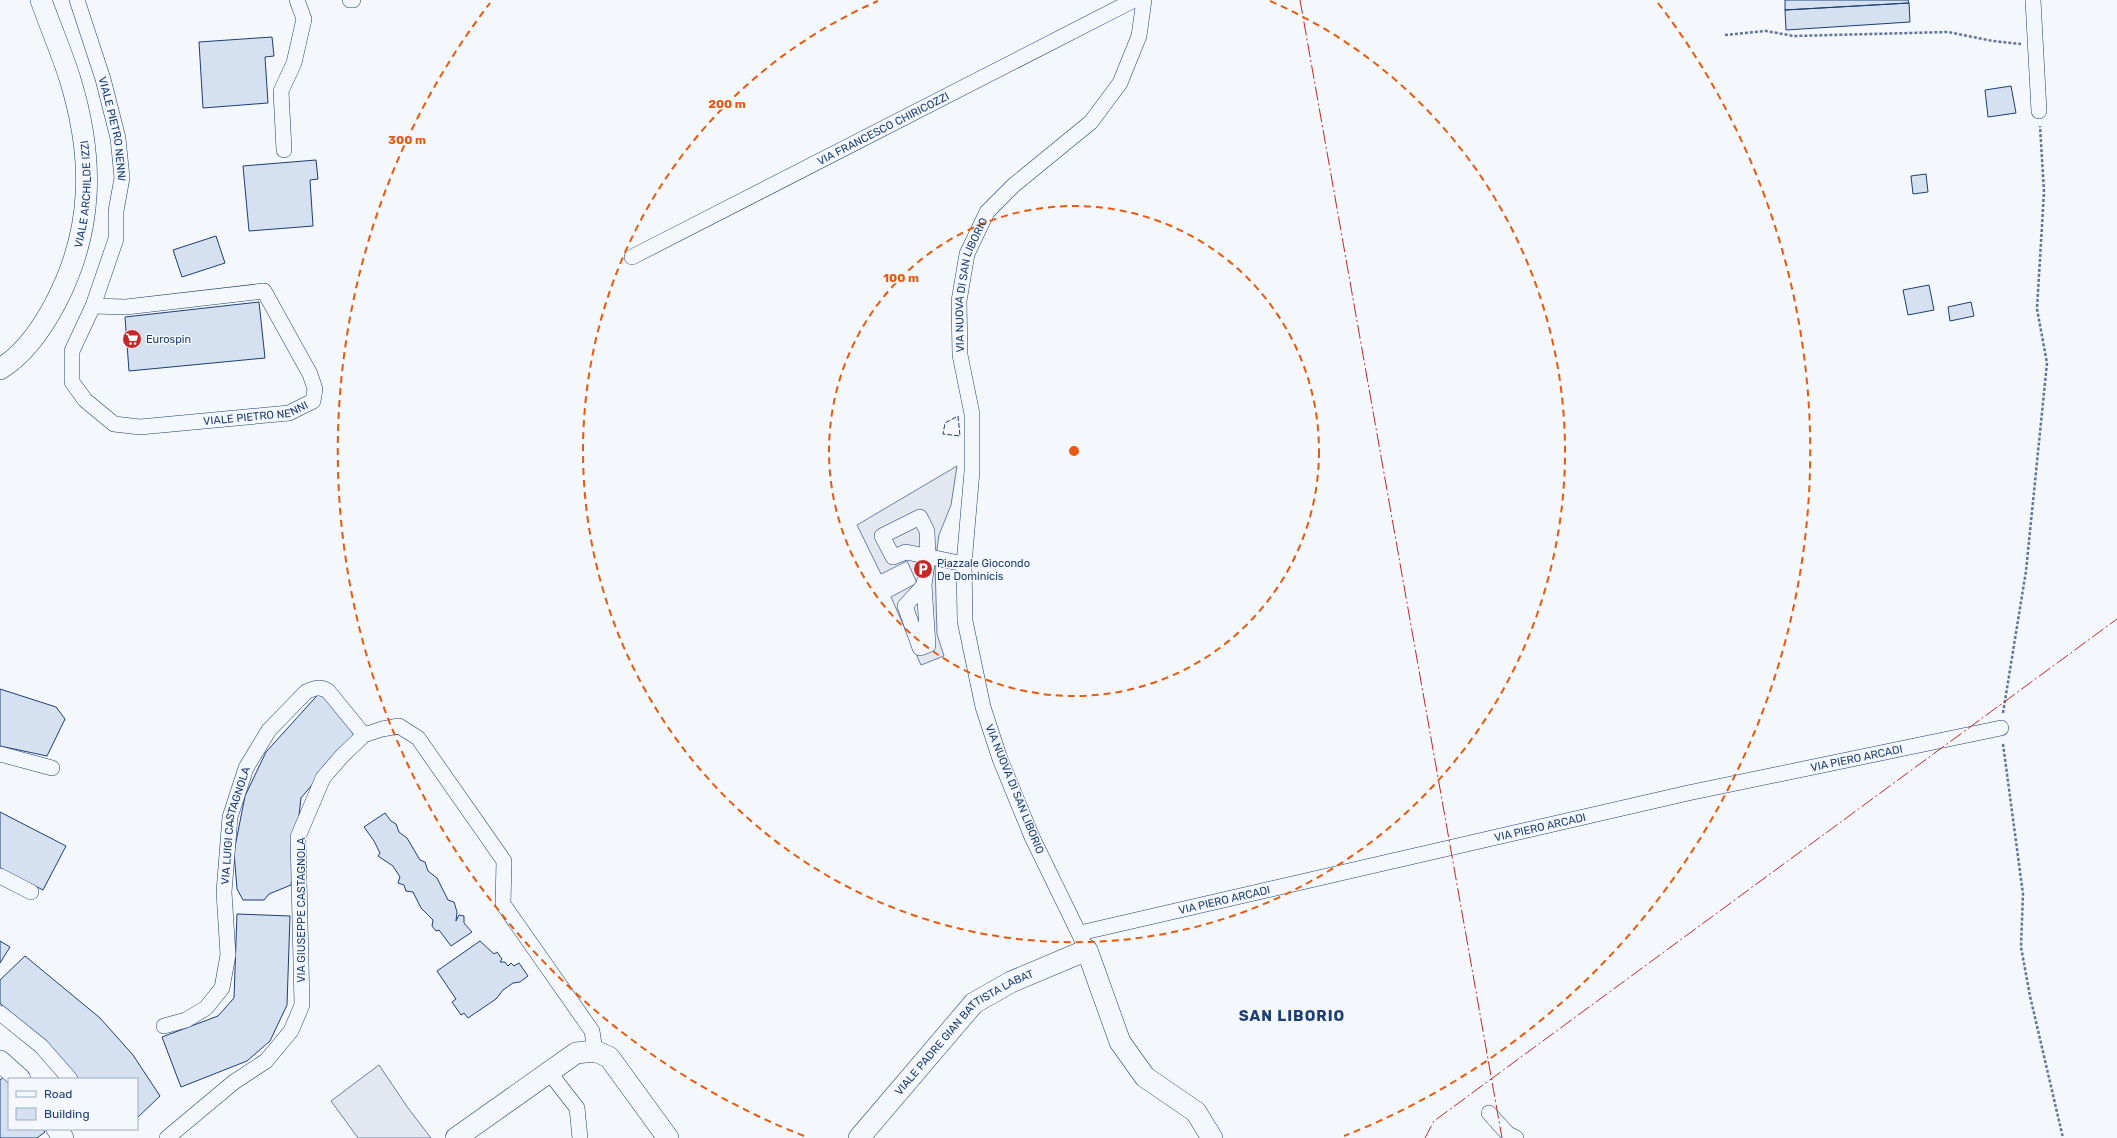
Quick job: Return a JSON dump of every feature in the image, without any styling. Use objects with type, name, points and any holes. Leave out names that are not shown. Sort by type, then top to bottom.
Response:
[{"type":"street","name":"VIALE ARCHILDE IZZI","points":[[0,369],[32,340],[49,316],[76,258],[83,229],[87,198],[84,136],[70,80],[40,0]]},
{"type":"street","name":"VIALE PIETRO NENNI","points":[[77,0],[103,79],[118,138],[122,178],[116,211],[116,239],[93,306],[72,350],[72,382],[85,400],[114,424],[140,426],[289,413],[313,402],[315,389],[310,374],[264,291],[126,307],[93,306]]},
{"type":"street","points":[[284,150],[281,91],[294,63],[304,19],[297,0]]},
{"type":"street","name":"VIA FRANCESCO CHIRICOZZI","points":[[632,257],[1134,0]]},
{"type":"street","name":"VIA NUOVA DI SAN LIBORIO","points":[[1144,0],[1139,36],[1120,83],[1091,122],[1014,185],[987,212],[967,254],[959,300],[960,355],[972,414],[972,471],[964,564],[965,621],[983,707],[1000,759],[1032,837],[1083,941],[1120,1042],[1145,1077],[1196,1112],[1212,1138]]},
{"type":"street","points":[[2033,0],[2039,111]]},
{"type":"street","points":[[924,585],[928,557],[964,564]]},
{"type":"street","name":"VIA LUIGI CASTAGNOLA","points":[[164,1026],[186,1020],[206,1008],[222,988],[228,955],[224,892],[230,818],[246,768],[269,730],[306,692],[314,688],[322,688],[328,691],[364,734]]},
{"type":"street","name":"VIA GIUSEPPE CASTAGNOLA","points":[[167,1138],[234,1082],[266,1061],[291,1031],[302,1005],[298,837],[323,778],[364,734],[382,728],[399,726],[418,738],[504,861],[503,904],[592,1031],[595,1051]]},
{"type":"street","name":"VIA PIERO ARCADI","points":[[1083,941],[1688,793],[2001,728]]},
{"type":"street","points":[[0,754],[52,768]]},
{"type":"street","points":[[0,876],[31,892]]},
{"type":"street","name":"VIALE PADRE GIAN BATTISTA LABAT","points":[[859,1138],[974,1003],[1083,941]]},
{"type":"street","points":[[0,1013],[41,1046],[69,1078]]},
{"type":"street","points":[[456,1138],[576,1053],[595,1051],[609,1057],[668,1138]]},
{"type":"street","points":[[0,1061],[19,1078]]},
{"type":"street","points":[[549,1072],[577,1108],[580,1138]]},
{"type":"street","points":[[1489,1113],[1508,1134],[1516,1138]]},
{"type":"path","points":[[1725,35],[1766,31],[1794,36],[1948,32],[1993,41],[2035,46]]},
{"type":"path","points":[[2039,111],[2044,192],[2037,309],[2047,363],[2026,571],[2001,728],[2023,894],[2021,947],[2030,996],[2063,1138]]},
{"type":"shaded area","name":"Piazzale Giocondo De Dominicis","points":[[957,466],[951,505],[939,535],[935,564],[937,634],[944,656],[921,665],[891,597],[917,583],[907,561],[881,574],[857,525]]},
{"type":"shaded area","points":[[379,1065],[408,1108],[431,1138],[358,1138],[331,1101]]},
{"type":"building","points":[[1785,0],[1908,0],[1909,3],[1785,10]]},
{"type":"building","points":[[1909,3],[1910,22],[1786,30],[1785,10]]},
{"type":"building","points":[[272,37],[274,56],[265,57],[268,103],[203,108],[199,42]]},
{"type":"building","points":[[2011,86],[2016,113],[1988,117],[1985,90]]},
{"type":"building","points":[[316,160],[318,179],[310,180],[313,226],[249,231],[243,166]]},
{"type":"building","points":[[1926,174],[1928,192],[1913,194],[1911,176]]},
{"type":"building","points":[[216,236],[225,263],[182,277],[173,250]]},
{"type":"building","points":[[1929,285],[1934,310],[1908,315],[1903,290]]},
{"type":"building","points":[[259,302],[265,358],[129,371],[125,317]]},
{"type":"building","points":[[1971,302],[1974,316],[1950,321],[1948,307]]},
{"type":"building","points":[[0,689],[56,707],[65,719],[47,756],[0,746]]},
{"type":"building","points":[[323,689],[354,735],[301,798],[291,885],[269,894],[264,900],[243,900],[237,889],[234,852],[245,796],[266,752]]},
{"type":"building","points":[[0,812],[66,846],[43,890],[0,868]]},
{"type":"building","points":[[385,813],[391,821],[396,824],[399,832],[407,838],[420,860],[425,862],[428,871],[437,878],[448,900],[454,902],[457,912],[456,921],[459,915],[464,916],[464,923],[472,932],[451,946],[439,930],[436,931],[432,926],[433,920],[421,908],[413,892],[406,891],[404,885],[398,883],[400,877],[393,866],[378,856],[380,853],[364,827]]},
{"type":"building","points":[[237,914],[290,916],[287,1005],[270,1041],[247,1061],[181,1087],[162,1037],[218,1016],[234,998]]},
{"type":"building","points":[[0,941],[10,947],[0,963]]},
{"type":"building","points":[[480,941],[494,954],[497,952],[502,959],[500,962],[505,962],[508,966],[511,963],[514,966],[519,963],[528,976],[520,982],[513,983],[503,990],[496,999],[468,1018],[464,1013],[461,1015],[452,1002],[456,999],[437,971]]},
{"type":"building","points":[[25,956],[100,1018],[133,1055],[160,1096],[138,1117],[138,1078],[73,1078],[0,1003],[0,980]]},
{"type":"building","points":[[5,1076],[8,1080],[8,1130],[44,1130],[45,1132],[37,1138],[0,1138],[0,1080]]},
{"type":"fence","points":[[958,416],[960,436],[943,434],[945,423],[958,416]]},
{"type":"power","points":[[1300,0],[1502,1138]]},
{"type":"power","points":[[1425,1138],[1434,1121],[2117,619]]},
{"type":"place","name":"Eurospin","points":[[132,339]]},
{"type":"place","name":"Piazzale Giocondo De Dominicis","points":[[923,569]]},
{"type":"district","name":"SAN LIBORIO","points":[[1292,1016]]}]
